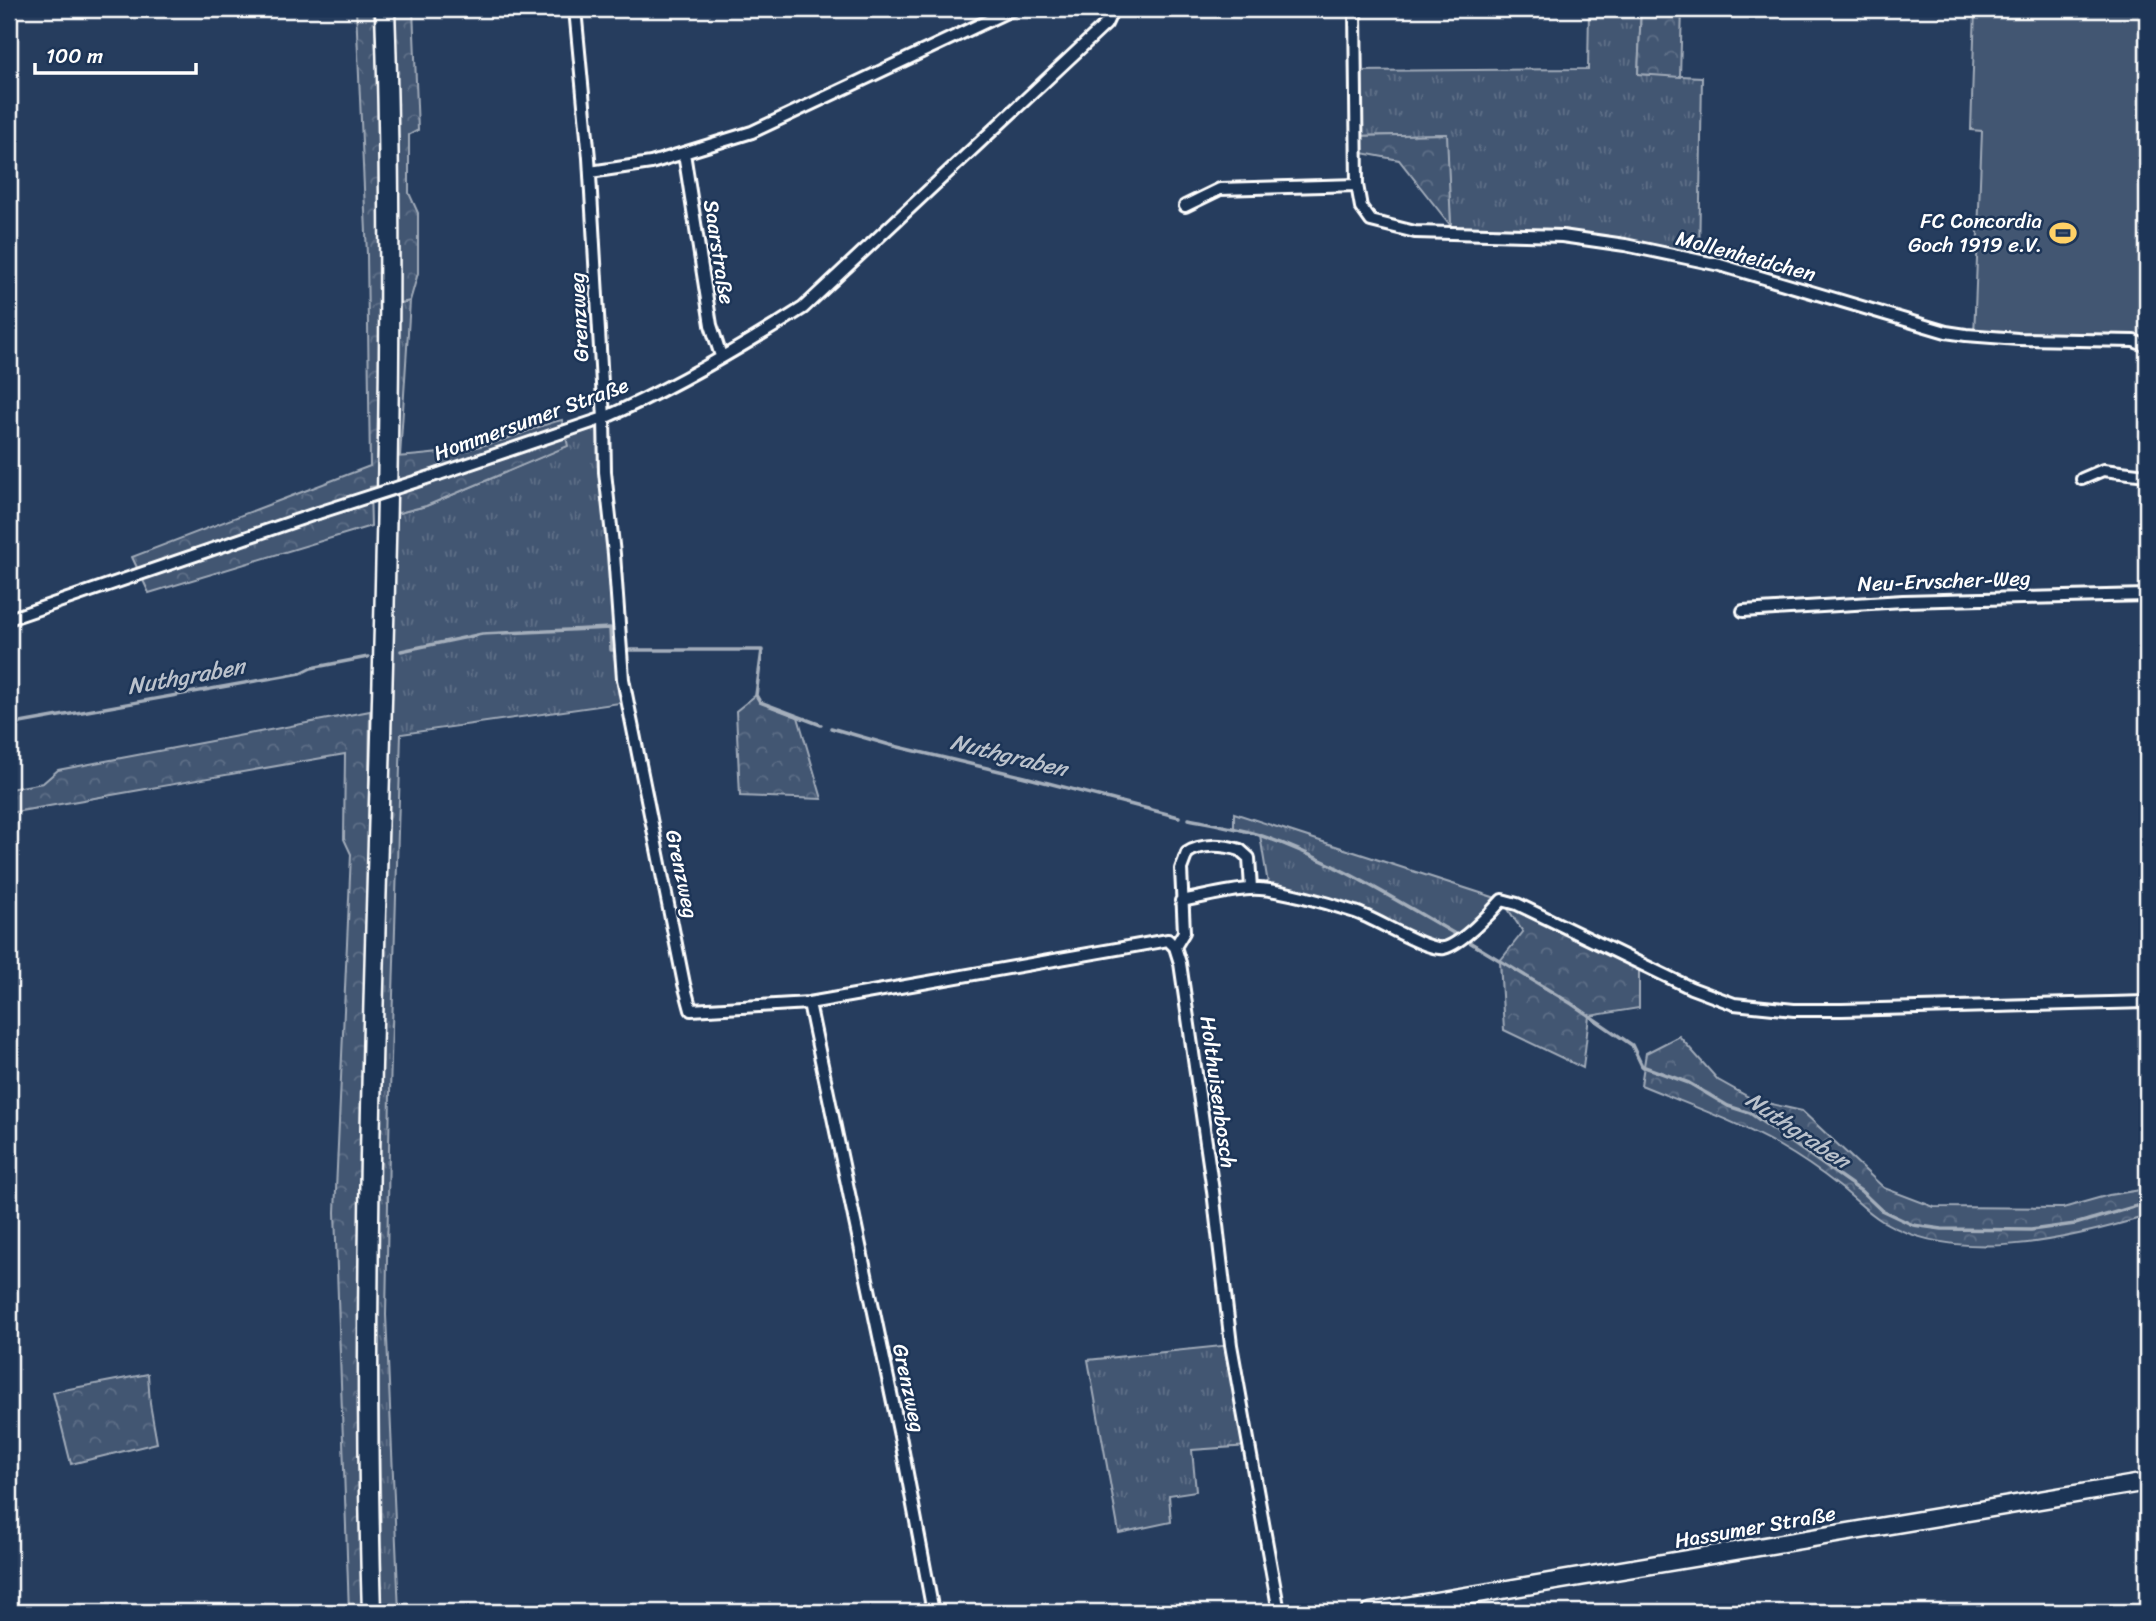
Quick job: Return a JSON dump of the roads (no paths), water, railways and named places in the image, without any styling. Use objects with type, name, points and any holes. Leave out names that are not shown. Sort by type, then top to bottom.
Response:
[{"type":"main road","points":[[372,1612],[366,1369],[388,402],[389,246],[385,9]]},
{"type":"street","name":"Grenzweg","points":[[575,9],[590,172],[605,472],[623,679],[691,1010],[809,1003],[900,1436],[933,1612]]},
{"type":"street","points":[[590,172],[651,163],[752,132],[1013,9]]},
{"type":"street","name":"Hommersumer Straße","points":[[9,619],[630,407],[803,307],[1106,24],[1112,9]]},
{"type":"street","name":"Mollenheidchen","points":[[1355,9],[1357,185],[1361,207],[1371,221],[1415,232],[1562,236],[1625,245],[1720,265],[1946,332],[2018,339],[2134,341],[2147,346]]},
{"type":"street","name":"Saarstraße","points":[[684,153],[711,325],[721,356]]},
{"type":"street","points":[[1185,206],[1220,189],[1357,185]]},
{"type":"street","points":[[2082,479],[2103,470],[2147,475]]},
{"type":"street","name":"Neu-Ervscher-Weg","points":[[1743,611],[1906,601],[2147,595]]},
{"type":"street","points":[[809,1003],[1168,940],[1175,947],[1184,932],[1181,901],[1183,859],[1187,853],[1198,847],[1240,849],[1249,858],[1251,888]]},
{"type":"street","points":[[1181,901],[1251,888],[1269,890],[1356,912],[1428,946],[1444,948],[1465,936],[1502,900],[1517,904],[1691,988],[1734,1003],[1765,1008],[1842,1010],[2147,1002]]},
{"type":"street","name":"Holthuisenbosch","points":[[1175,947],[1180,963],[1213,1191],[1231,1345],[1279,1612]]},
{"type":"street","name":"Hassumer Straße","points":[[1370,1612],[2147,1482]]},
{"type":"waterway","name":"Nuthgraben","points":[[401,651],[482,634],[610,628],[611,650],[616,650]]},
{"type":"waterway","name":"Nuthgraben","points":[[624,650],[762,650],[756,695],[760,702],[821,725]]},
{"type":"waterway","name":"Nuthgraben","points":[[9,725],[301,673],[311,668],[368,657]]},
{"type":"waterway","name":"Nuthgraben","points":[[831,728],[1179,817]]},
{"type":"waterway","name":"Nuthgraben","points":[[1189,819],[1253,833],[1288,846],[1362,881],[1457,935]]},
{"type":"waterway","name":"Nuthgraben","points":[[1466,940],[1572,1004],[1632,1045],[1642,1066],[1689,1083],[1728,1106],[1750,1113],[1861,1191],[1881,1210],[1913,1225],[1942,1229],[2031,1230],[2075,1224],[2147,1203]]},
{"type":"place","name":"FC Concordia Goch 1919 e.V.","points":[[2063,233]]}]
